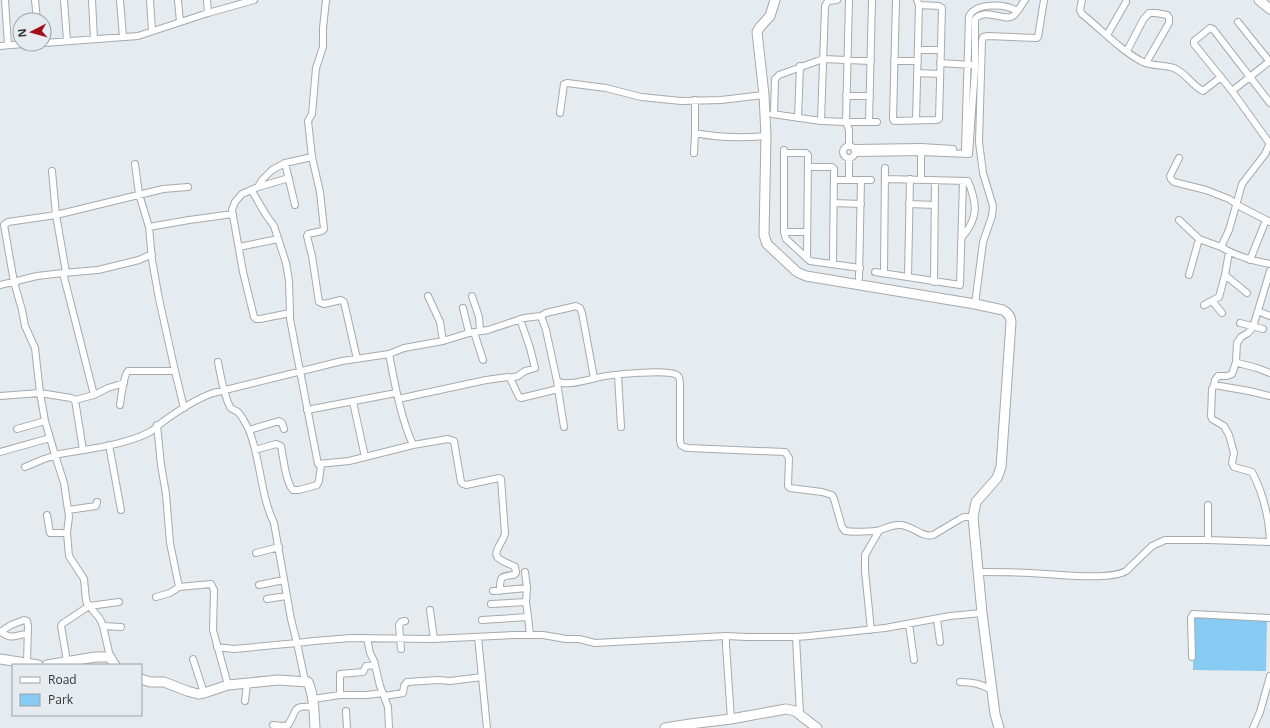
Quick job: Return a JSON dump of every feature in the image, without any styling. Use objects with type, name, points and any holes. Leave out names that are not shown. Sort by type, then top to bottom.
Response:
[{"type":"street","points":[[5,0],[8,45]]},
{"type":"street","points":[[35,0],[36,12]]},
{"type":"street","points":[[64,0],[67,41]]},
{"type":"street","points":[[92,0],[94,39]]},
{"type":"street","points":[[120,0],[123,37]]},
{"type":"street","points":[[150,0],[152,31]]},
{"type":"street","points":[[178,0],[180,22]]},
{"type":"street","points":[[207,0],[208,13]]},
{"type":"street","points":[[52,42],[138,36],[208,13],[236,2],[254,0]]},
{"type":"street","points":[[326,0],[323,28],[323,47],[316,68],[312,114],[308,121],[312,157],[320,192],[324,229],[322,231],[308,234],[308,236],[319,302],[324,304],[340,300],[344,302],[357,359]]},
{"type":"street","points":[[775,0],[770,16],[757,32],[764,95],[766,136],[765,240],[767,244],[802,275],[975,304],[1005,311],[1009,315],[1011,322],[1001,467],[997,478],[976,502],[973,517],[982,613],[995,714],[999,728]]},
{"type":"street","points":[[821,121],[825,6],[828,1],[837,0]]},
{"type":"street","points":[[849,0],[846,122],[853,149],[853,157],[849,158]]},
{"type":"street","points":[[869,122],[872,0]]},
{"type":"street","points":[[896,0],[893,120],[916,120],[936,120],[939,119],[942,8],[939,6],[918,3],[916,120]]},
{"type":"street","points":[[972,18],[985,14],[1010,17],[1014,15],[1025,0]]},
{"type":"street","points":[[975,304],[983,242],[992,216],[993,206],[983,173],[979,142],[982,41],[984,37],[988,36],[1038,37],[1044,0]]},
{"type":"street","points":[[1082,0],[1080,10],[1081,13],[1126,51],[1146,63],[1176,69],[1185,74],[1203,91],[1221,78]]},
{"type":"street","points":[[1259,0],[1270,9]]},
{"type":"street","points":[[1107,35],[1126,2]]},
{"type":"street","points":[[849,158],[843,153],[844,149],[967,152],[971,65],[972,18],[970,14],[975,9],[986,6],[1009,7],[1017,11]]},
{"type":"street","points":[[1126,51],[1149,13],[1156,12],[1167,16],[1169,18],[1169,23],[1146,63]]},
{"type":"street","points":[[1232,91],[1270,62],[1238,22]]},
{"type":"street","points":[[1221,247],[1229,230],[1242,184],[1265,154],[1270,144],[1194,41],[1210,28],[1213,28],[1270,103]]},
{"type":"street","points":[[0,46],[12,45]]},
{"type":"street","points":[[918,50],[940,50]]},
{"type":"street","points":[[871,61],[823,59],[800,66],[779,75],[776,78],[773,114],[821,121],[877,122]]},
{"type":"street","points":[[894,61],[918,61]]},
{"type":"street","points":[[940,63],[971,65]]},
{"type":"street","points":[[798,118],[800,66]]},
{"type":"street","points":[[917,73],[940,74]]},
{"type":"street","points":[[560,113],[564,84],[567,83],[606,88],[647,97],[681,101],[721,100],[764,95]]},
{"type":"street","points":[[846,96],[870,96]]},
{"type":"street","points":[[694,153],[695,100]]},
{"type":"street","points":[[695,133],[724,137],[766,136]]},
{"type":"street","points":[[921,150],[921,179]]},
{"type":"street","points":[[807,258],[807,154],[784,151],[784,232],[786,239],[807,258],[811,261],[860,268]]},
{"type":"street","points":[[255,189],[272,170],[285,163],[312,157]]},
{"type":"street","points":[[849,158],[849,180]]},
{"type":"street","points":[[1179,158],[1170,176],[1171,180],[1206,190],[1229,199],[1268,221],[1250,260]]},
{"type":"street","points":[[285,163],[295,205]]},
{"type":"street","points":[[135,164],[139,194],[149,227],[159,299],[184,408]]},
{"type":"street","points":[[808,167],[834,167],[833,264]]},
{"type":"street","points":[[884,273],[886,168]]},
{"type":"street","points":[[52,171],[64,273],[94,395]]},
{"type":"street","points":[[289,178],[242,194],[234,202],[232,210],[254,317],[256,319],[260,319],[290,313]]},
{"type":"street","points":[[886,179],[962,180],[968,182],[975,204],[974,215],[971,224],[962,237]]},
{"type":"street","points":[[908,277],[910,179]]},
{"type":"street","points":[[835,180],[871,180]]},
{"type":"street","points":[[860,278],[861,180]]},
{"type":"street","points":[[934,282],[935,180]]},
{"type":"street","points":[[960,293],[962,180]]},
{"type":"street","points":[[114,664],[112,663],[110,657],[100,619],[86,600],[84,579],[69,556],[67,532],[69,517],[64,482],[54,456],[45,421],[35,348],[25,326],[14,282],[4,225],[8,222],[56,215],[139,194],[164,189],[188,187]]},
{"type":"street","points":[[255,189],[266,216],[274,226],[286,264],[289,281],[290,319],[317,463],[321,464],[365,457],[413,445],[448,439],[454,441],[461,482],[463,484],[466,485],[499,478],[501,479],[506,533],[505,538],[497,548],[496,553],[500,560],[515,567],[516,573],[514,575],[504,576],[500,579],[500,591]]},
{"type":"street","points":[[834,203],[861,204]]},
{"type":"street","points":[[909,204],[935,205]]},
{"type":"street","points":[[149,227],[233,214]]},
{"type":"street","points":[[1179,220],[1199,239],[1250,260],[1270,264]]},
{"type":"street","points":[[784,232],[807,232]]},
{"type":"street","points":[[239,247],[278,239]]},
{"type":"street","points":[[1189,275],[1199,239]]},
{"type":"street","points":[[1204,305],[1219,297],[1225,275],[1228,252]]},
{"type":"street","points":[[0,285],[37,276],[98,270],[139,260],[152,254]]},
{"type":"street","points":[[978,572],[1114,576],[1126,571],[1152,546],[1165,540],[1270,542],[1268,521],[1260,487],[1252,472],[1234,467],[1232,463],[1234,453],[1229,435],[1224,426],[1211,417],[1212,389],[1215,380],[1218,376],[1227,376],[1232,374],[1236,362],[1237,343],[1241,337],[1248,333],[1253,327],[1270,271]]},
{"type":"street","points":[[875,272],[960,285]]},
{"type":"street","points":[[1225,275],[1248,293]]},
{"type":"street","points":[[428,296],[440,322],[443,340]]},
{"type":"street","points":[[472,296],[479,317],[480,331]]},
{"type":"street","points":[[1212,302],[1222,313]]},
{"type":"street","points":[[25,467],[54,456],[109,445],[151,431],[157,425],[201,397],[342,361],[389,354],[404,348],[443,340],[471,332],[496,328],[520,319],[541,316],[546,313],[576,306],[580,308],[582,313],[594,378]]},
{"type":"street","points":[[463,308],[483,360]]},
{"type":"street","points":[[1258,311],[1270,316]]},
{"type":"street","points":[[541,316],[546,330],[557,381],[564,427]]},
{"type":"street","points":[[307,410],[518,376],[525,371],[535,368],[520,319]]},
{"type":"street","points":[[1240,323],[1263,329]]},
{"type":"street","points":[[389,354],[397,396],[408,434],[413,445]]},
{"type":"street","points":[[218,362],[224,391],[231,408],[237,412],[249,430],[255,450],[274,523],[286,596],[305,681]]},
{"type":"street","points":[[1236,362],[1270,373]]},
{"type":"street","points":[[120,405],[124,378],[128,371],[175,371]]},
{"type":"street","points":[[557,381],[562,383],[650,372],[677,374],[680,385],[681,445],[684,447],[712,450],[785,452],[789,458],[788,486],[790,488],[822,492],[832,495],[842,527],[845,530],[879,531],[887,527],[902,525],[928,536],[933,535],[964,517],[973,517]]},
{"type":"street","points":[[618,375],[621,427]]},
{"type":"street","points":[[510,378],[520,398],[558,389]]},
{"type":"street","points":[[0,396],[40,393],[75,400],[94,395],[108,388],[124,383]]},
{"type":"street","points":[[1214,385],[1270,396]]},
{"type":"street","points":[[75,400],[83,450]]},
{"type":"street","points":[[353,402],[365,457]]},
{"type":"street","points":[[18,428],[45,421]]},
{"type":"street","points":[[249,430],[279,421],[282,423],[284,429]]},
{"type":"street","points":[[157,425],[161,465],[166,494],[170,543],[179,587]]},
{"type":"street","points":[[0,452],[50,438]]},
{"type":"street","points":[[255,450],[276,444],[281,446],[290,487],[293,490],[299,490],[317,485],[321,464]]},
{"type":"street","points":[[109,445],[121,510]]},
{"type":"street","points":[[68,510],[96,506],[97,502]]},
{"type":"street","points":[[1208,505],[1208,540]]},
{"type":"street","points":[[47,515],[50,533],[67,532]]},
{"type":"street","points":[[871,630],[865,571],[865,555],[879,531]]},
{"type":"street","points":[[256,553],[279,547]]},
{"type":"street","points":[[525,572],[527,588],[526,602],[530,635]]},
{"type":"street","points":[[258,585],[284,580]]},
{"type":"street","points":[[156,597],[170,593],[179,587],[211,584],[214,590],[213,630],[228,685]]},
{"type":"street","points":[[493,591],[527,588]]},
{"type":"street","points":[[267,599],[286,596]]},
{"type":"street","points":[[67,661],[61,626],[62,624],[89,606],[119,602]]},
{"type":"street","points":[[491,604],[526,602]]},
{"type":"street","points":[[430,610],[434,639]]},
{"type":"street","points":[[217,647],[234,649],[332,639],[434,639],[530,635],[579,639],[595,643],[726,636],[796,637],[871,630],[982,613]]},
{"type":"street","points":[[1192,657],[1190,618],[1193,614],[1270,618]]},
{"type":"street","points":[[482,620],[528,617]]},
{"type":"street","points":[[937,619],[940,642]]},
{"type":"street","points":[[27,663],[28,634],[28,622],[25,620],[11,625],[1,632],[9,637],[28,634]]},
{"type":"street","points":[[401,649],[399,639],[399,623],[405,621]]},
{"type":"street","points":[[909,624],[914,660]]},
{"type":"street","points":[[103,626],[121,626]]},
{"type":"street","points":[[726,636],[731,719]]},
{"type":"street","points":[[478,637],[487,728]]},
{"type":"street","points":[[796,637],[800,714]]},
{"type":"street","points":[[367,638],[380,686],[388,707],[389,728]]},
{"type":"street","points":[[52,664],[67,661],[95,661],[110,657]]},
{"type":"street","points":[[0,659],[32,664]]},
{"type":"street","points":[[193,659],[204,693]]},
{"type":"street","points":[[340,695],[340,674],[363,672],[366,666],[375,665]]},
{"type":"street","points":[[1253,728],[1260,712],[1270,676]]},
{"type":"street","points":[[273,725],[288,725],[298,707],[340,695],[402,693],[407,682],[438,680],[450,681],[482,677]]},
{"type":"street","points":[[142,679],[150,682],[164,682],[198,694],[228,685],[278,680],[305,681],[308,682],[311,688],[315,728]]},
{"type":"street","points":[[960,682],[981,684],[992,690]]},
{"type":"street","points":[[245,701],[247,684]]},
{"type":"street","points":[[665,728],[687,726],[786,709],[800,714],[817,728]]},
{"type":"street","points":[[346,711],[347,728]]},
{"type":"green space","points":[[1194,617],[1267,619],[1266,671],[1193,670]]}]
